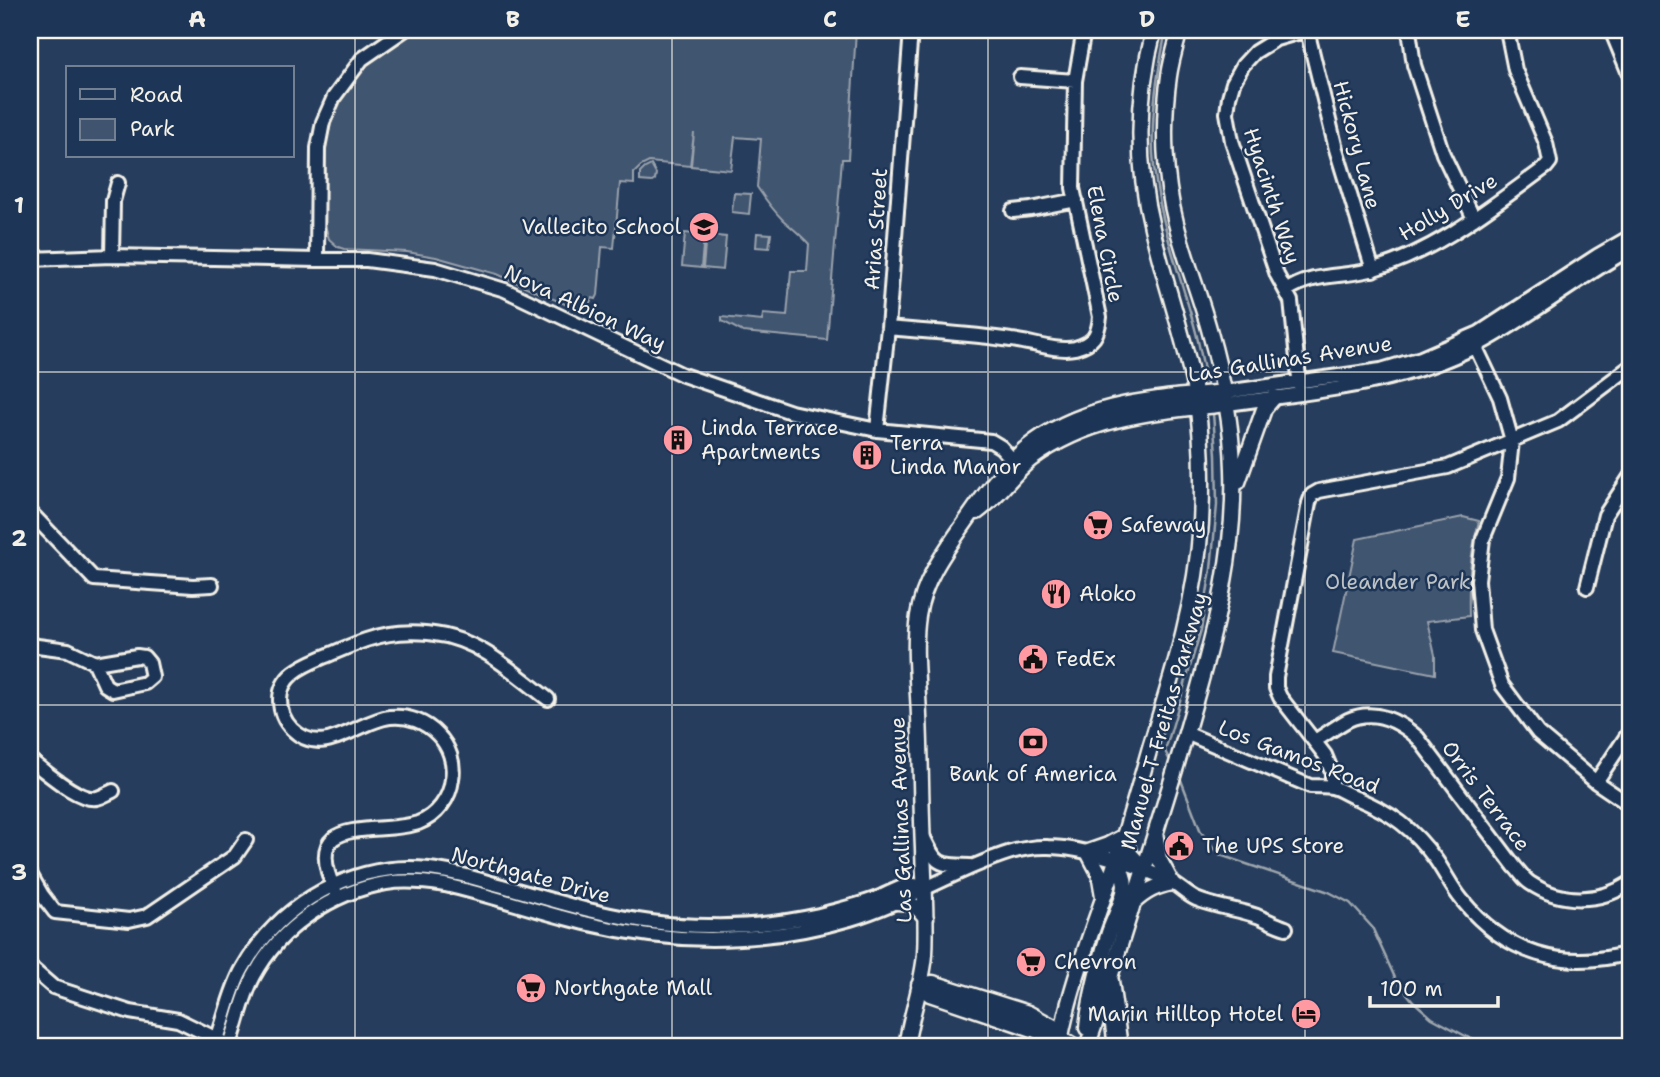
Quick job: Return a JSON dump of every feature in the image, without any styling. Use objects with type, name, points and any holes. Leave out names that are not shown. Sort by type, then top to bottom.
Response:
[{"type":"highway","points":[[1109,981],[1118,1047]]},
{"type":"main road","name":"Manuel T Freitas Parkway","points":[[1086,1047],[1174,775],[1218,619],[1230,543],[1234,494],[1232,437],[1211,399],[1151,226],[1140,133],[1144,74],[1154,30]]},
{"type":"main road","name":"Manuel T Freitas Parkway","points":[[1060,1042],[1072,993],[1172,680],[1188,621],[1196,569],[1202,454],[1211,399],[1209,328],[1175,222],[1167,174],[1165,132],[1168,76],[1180,30]]},
{"type":"main road","points":[[1234,494],[1264,409],[1274,397]]},
{"type":"main road","name":"Las Gallinas Avenue","points":[[906,1047],[925,957],[926,918],[916,648],[918,616],[926,587],[940,558],[968,519],[989,503],[1017,465],[1029,461],[1093,419],[1139,415],[1211,399]]},
{"type":"main road","points":[[1133,903],[1152,888],[1172,883],[1159,859],[1155,834]]},
{"type":"main road","points":[[1103,896],[1099,873],[1088,852],[1124,837],[1130,854],[1144,869]]},
{"type":"main road","points":[[1086,1047],[1090,1000],[1108,933],[1125,889],[1124,879],[1116,861]]},
{"type":"main road","points":[[896,902],[919,908],[926,918]]},
{"type":"main road","points":[[919,985],[930,994],[1026,1020],[1053,1014],[1062,1009],[1072,993]]},
{"type":"main road","points":[[1026,1020],[1035,1030],[1049,1038],[1075,1047]]},
{"type":"main road","points":[[1026,1020],[1042,1047]]},
{"type":"street","points":[[317,261],[318,148],[323,122],[334,97],[362,59],[404,30]]},
{"type":"street","name":"Arias Street","points":[[877,430],[888,328],[911,30]]},
{"type":"street","name":"Elena Circle","points":[[888,328],[1012,340],[1064,349],[1075,348],[1090,341],[1098,332],[1100,317],[1073,188],[1075,81],[1084,30]]},
{"type":"street","name":"Hickory Lane","points":[[1307,30],[1336,149],[1373,270]]},
{"type":"street","name":"Hyacinth Way","points":[[1286,291],[1277,275],[1236,154],[1227,113],[1228,97],[1242,65],[1255,52],[1276,39],[1307,30]]},
{"type":"street","points":[[1409,30],[1414,65],[1435,132],[1474,219]]},
{"type":"street","name":"Holly Drive","points":[[1286,291],[1307,279],[1373,270],[1425,249],[1474,219],[1550,162],[1546,143],[1516,70],[1507,30]]},
{"type":"street","points":[[1611,30],[1630,76]]},
{"type":"street","points":[[1020,77],[1075,81]]},
{"type":"street","points":[[111,256],[113,201],[118,183]]},
{"type":"street","points":[[1013,211],[1076,200]]},
{"type":"street","name":"Las Gallinas Avenue","points":[[1211,399],[1394,377],[1436,364],[1473,342],[1499,321],[1597,256],[1630,237]]},
{"type":"street","name":"Las Gallinas Avenue","points":[[1473,342],[1505,330],[1606,262],[1630,249]]},
{"type":"street","name":"Nova Albion Way","points":[[30,259],[111,256],[376,260],[435,269],[505,290],[683,375],[791,412],[877,430],[991,441],[1001,447],[1017,465]]},
{"type":"street","points":[[1286,291],[1291,301],[1300,388]]},
{"type":"street","points":[[1473,342],[1500,398],[1512,440],[1508,478],[1483,539],[1478,580],[1482,630],[1502,685],[1538,733],[1596,782],[1630,805]]},
{"type":"street","points":[[1332,788],[1332,772],[1325,755],[1276,688],[1312,495],[1320,491],[1448,467],[1558,421],[1630,367]]},
{"type":"street","name":"Las Gallinas Avenue","points":[[1211,399],[1274,397],[1300,388]]},
{"type":"street","points":[[1587,587],[1605,515],[1630,477]]},
{"type":"street","points":[[30,512],[94,579],[212,585]]},
{"type":"street","points":[[335,892],[325,858],[332,840],[350,831],[407,825],[433,815],[449,793],[453,764],[449,750],[440,737],[429,727],[404,717],[377,720],[324,741],[298,735],[288,726],[281,712],[280,697],[292,674],[302,666],[365,640],[395,633],[425,632],[472,644],[548,699]]},
{"type":"street","points":[[30,645],[68,650],[95,663]]},
{"type":"street","name":"Orris Terrace","points":[[1315,741],[1349,719],[1364,715],[1392,720],[1418,738],[1529,882],[1544,891],[1570,899],[1615,893],[1630,883]]},
{"type":"street","points":[[1596,782],[1630,731]]},
{"type":"street","name":"Los Gamos Road","points":[[1186,733],[1310,786],[1332,788],[1375,805],[1395,817],[1435,858],[1461,899],[1485,925],[1510,943],[1546,958],[1586,961],[1630,953]]},
{"type":"street","points":[[30,760],[79,795],[98,798],[113,790]]},
{"type":"street","points":[[922,835],[939,863],[949,866],[974,866]]},
{"type":"street","points":[[30,874],[55,912],[129,919],[146,916],[235,856],[246,839]]},
{"type":"street","name":"Northgate Drive","points":[[223,1044],[254,976],[286,934],[322,906],[335,892],[388,883],[427,882],[629,933],[709,940],[766,931],[812,929],[896,902],[1004,853],[1048,846],[1088,852],[1144,869],[1199,900],[1258,916],[1286,928]]},
{"type":"street","name":"Northgate Drive","points":[[766,931],[856,905],[912,884],[925,887]]},
{"type":"street","points":[[30,967],[53,987],[130,1012],[178,1020],[223,1044]]},
{"type":"green space","points":[[414,30],[856,30],[848,159],[842,159],[827,340],[743,332],[722,321],[722,317],[762,321],[763,314],[787,316],[791,271],[807,271],[809,244],[779,216],[757,187],[761,139],[735,137],[731,170],[691,166],[694,133],[690,166],[649,162],[634,173],[634,184],[620,183],[614,248],[602,247],[598,295],[596,299],[592,298],[585,313],[497,274],[436,257],[338,247],[329,239],[325,225],[325,148],[331,124],[340,100],[368,60]]},
{"type":"green space","points":[[651,165],[656,174],[655,180],[640,181],[640,173]]},
{"type":"green space","points":[[734,193],[751,194],[749,214],[732,212]]},
{"type":"green space","points":[[685,233],[704,235],[701,268],[682,266]]},
{"type":"green space","points":[[757,233],[771,234],[769,248],[756,247]]},
{"type":"green space","points":[[706,235],[726,237],[723,270],[703,268]]},
{"type":"green space","name":"Oleander Park","points":[[1463,517],[1479,521],[1470,568],[1469,616],[1427,621],[1435,655],[1435,674],[1333,653],[1357,539]]},
{"type":"waterway","points":[[1166,30],[1154,106],[1155,175],[1163,218],[1196,333],[1208,388]]},
{"type":"waterway","points":[[1169,759],[1165,751],[1201,630],[1211,569],[1217,505],[1213,413]]},
{"type":"waterway","points":[[1181,780],[1201,832],[1220,855],[1329,892],[1350,903],[1372,927],[1396,980],[1413,1001],[1432,1018],[1486,1047]]},
{"type":"place","name":"Vallecito School","points":[[704,227]]},
{"type":"place","name":"Linda Terrace Apartments","points":[[678,440]]},
{"type":"place","name":"Terra Linda Manor","points":[[867,455]]},
{"type":"place","name":"Safeway","points":[[1098,525]]},
{"type":"place","name":"Aloko","points":[[1056,594]]},
{"type":"place","name":"FedEx","points":[[1033,659]]},
{"type":"place","name":"Bank of America","points":[[1033,742]]},
{"type":"place","name":"The UPS Store","points":[[1179,846]]},
{"type":"place","name":"Chevron","points":[[1031,962]]},
{"type":"place","name":"Northgate Mall","points":[[531,988]]},
{"type":"place","name":"Marin Hilltop Hotel","points":[[1306,1014]]}]
